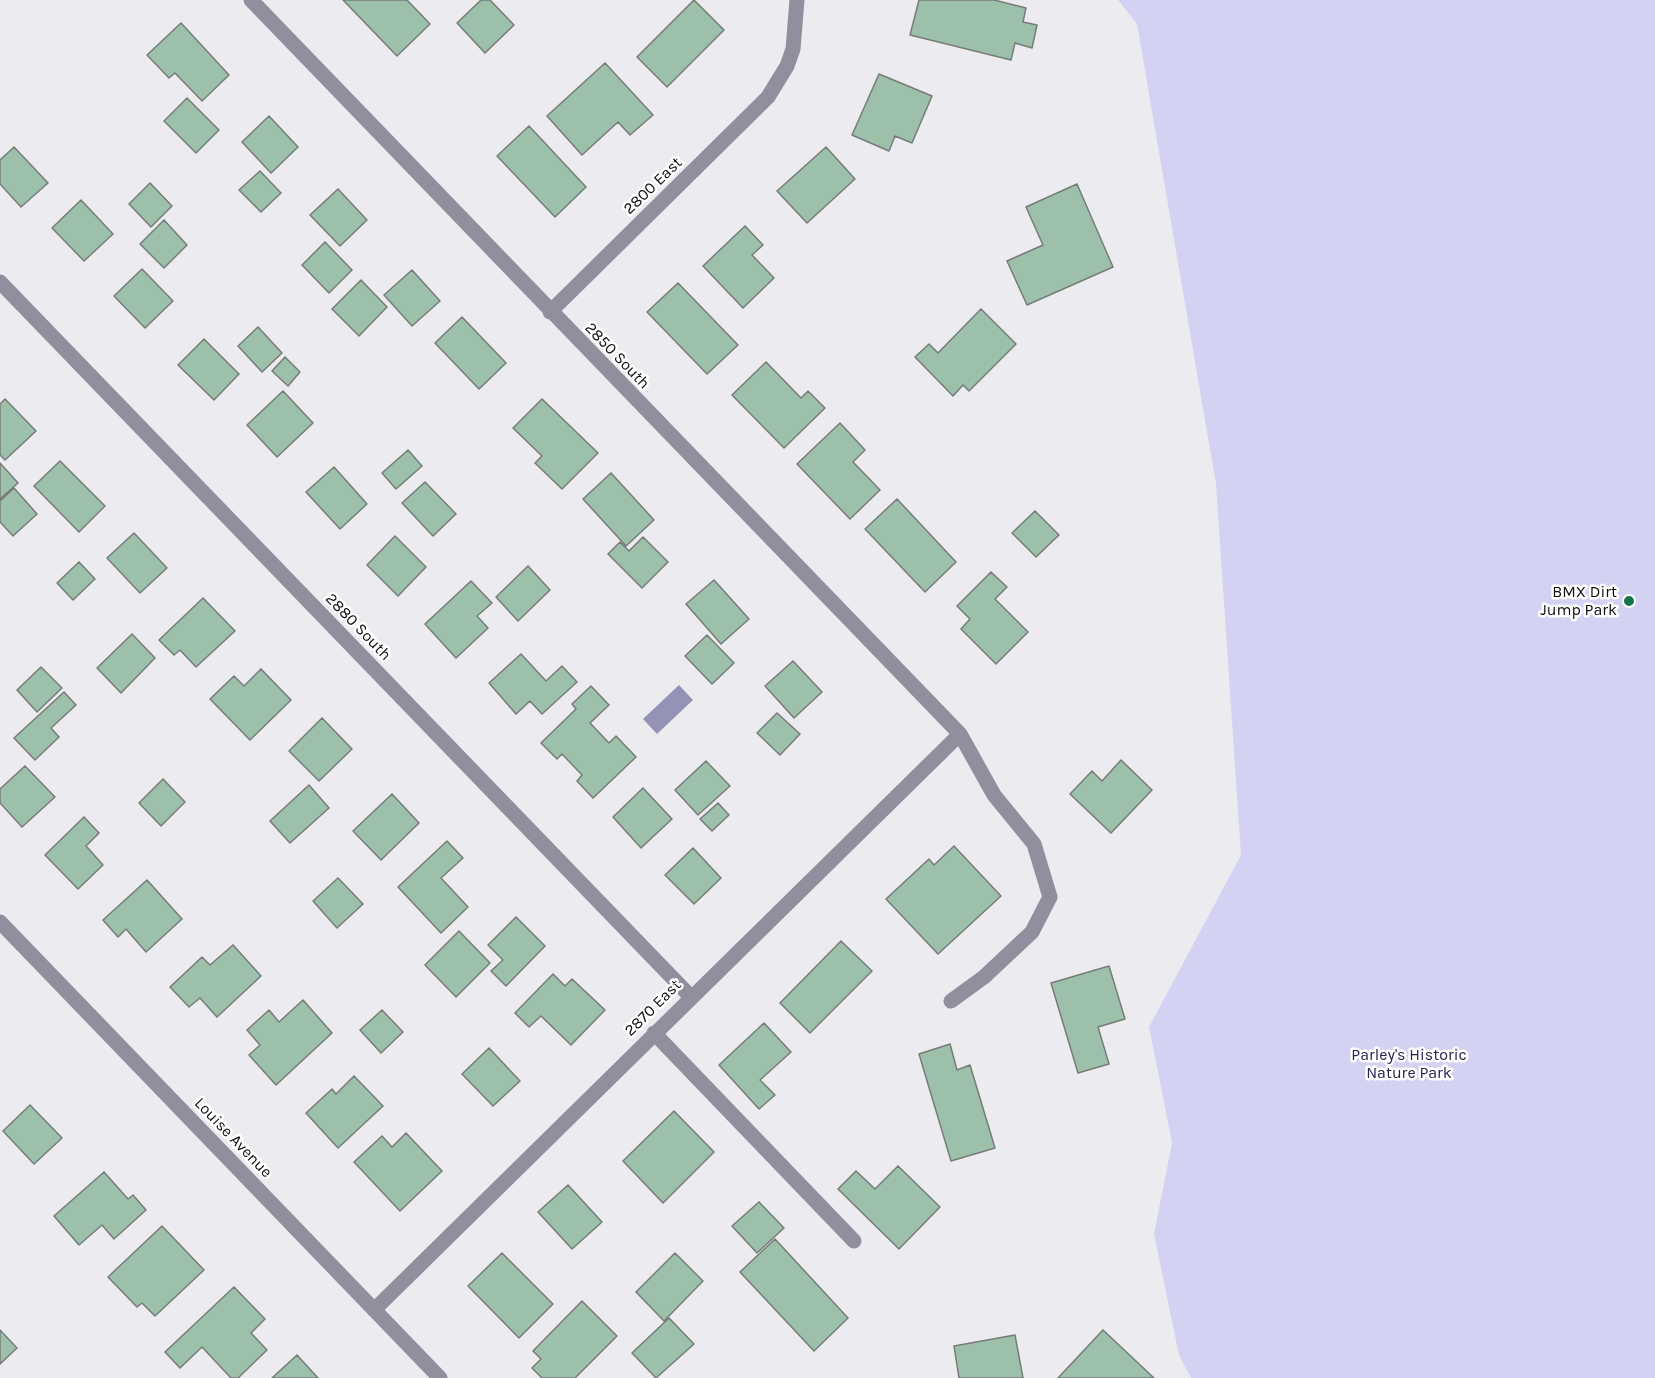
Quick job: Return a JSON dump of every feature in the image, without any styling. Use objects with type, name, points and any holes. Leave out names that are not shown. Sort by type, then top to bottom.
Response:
[{"type":"street","name":"2850 South","points":[[251,0],[960,734],[994,795],[1034,844],[1050,897],[1032,932],[984,977],[951,1001]]},
{"type":"street","name":"2800 East","points":[[550,312],[756,111],[778,82],[793,49],[797,0]]},
{"type":"street","name":"2880 South","points":[[0,282],[691,997]]},
{"type":"street","name":"2870 East","points":[[374,1310],[960,734]]},
{"type":"street","name":"Louise Avenue","points":[[0,922],[440,1378]]},
{"type":"street","points":[[654,1033],[854,1241]]},
{"type":"green space","name":"Parley's Historic Nature Park","points":[[1118,0],[1655,0],[1655,1378],[1191,1378],[1179,1355],[1154,1234],[1172,1143],[1149,1027],[1241,855],[1216,484],[1137,24]]},
{"type":"shaded area","points":[[679,685],[693,700],[657,734],[643,719]]},
{"type":"building","points":[[343,0],[407,0],[430,24],[397,56]]},
{"type":"building","points":[[481,0],[490,0],[514,25],[485,53],[457,23]]},
{"type":"building","points":[[694,0],[724,30],[667,87],[637,57]]},
{"type":"building","points":[[919,0],[994,0],[1026,8],[1023,22],[1037,25],[1032,48],[1015,43],[1011,60],[910,35]]},
{"type":"building","points":[[181,23],[229,75],[202,101],[175,73],[169,78],[147,55]]},
{"type":"building","points":[[605,63],[653,115],[630,135],[618,122],[582,155],[547,116]]},
{"type":"building","points":[[879,74],[932,96],[912,143],[895,136],[889,151],[852,135]]},
{"type":"building","points":[[187,98],[219,130],[196,153],[164,121]]},
{"type":"building","points":[[269,116],[298,147],[271,173],[242,142]]},
{"type":"building","points":[[529,126],[586,187],[555,217],[497,156]]},
{"type":"building","points":[[14,147],[48,183],[21,207],[0,184],[0,160]]},
{"type":"building","points":[[826,147],[855,179],[807,223],[777,191]]},
{"type":"building","points":[[260,171],[281,193],[261,212],[239,190]]},
{"type":"building","points":[[150,183],[172,206],[151,227],[129,204]]},
{"type":"building","points":[[1077,184],[1113,267],[1027,305],[1007,261],[1043,245],[1026,207]]},
{"type":"building","points":[[338,189],[367,220],[340,246],[310,215]]},
{"type":"building","points":[[81,200],[113,234],[84,261],[52,228]]},
{"type":"building","points":[[164,220],[187,245],[164,268],[140,244]]},
{"type":"building","points":[[745,226],[763,245],[752,255],[774,278],[743,308],[703,266]]},
{"type":"building","points":[[325,242],[352,270],[329,293],[302,265]]},
{"type":"building","points":[[142,269],[173,301],[145,328],[114,296]]},
{"type":"building","points":[[412,270],[440,301],[412,326],[384,295]]},
{"type":"building","points":[[361,280],[387,307],[359,336],[332,309]]},
{"type":"building","points":[[678,283],[738,345],[707,374],[647,312]]},
{"type":"building","points":[[981,309],[1016,344],[969,391],[963,385],[953,396],[915,357],[929,344],[938,353]]},
{"type":"building","points":[[462,317],[506,363],[479,389],[435,343]]},
{"type":"building","points":[[258,327],[282,353],[262,372],[238,346]]},
{"type":"building","points":[[204,339],[239,374],[214,400],[178,365]]},
{"type":"building","points":[[285,357],[300,372],[288,386],[272,371]]},
{"type":"building","points":[[766,362],[801,398],[808,391],[825,408],[784,448],[732,395]]},
{"type":"building","points":[[283,391],[313,423],[277,457],[247,425]]},
{"type":"building","points":[[5,399],[36,431],[5,460],[0,455],[0,404]]},
{"type":"building","points":[[542,399],[598,453],[562,489],[535,463],[542,456],[513,428]]},
{"type":"building","points":[[840,423],[865,450],[853,462],[880,490],[850,519],[797,464]]},
{"type":"building","points":[[408,450],[422,466],[396,489],[382,473]]},
{"type":"building","points":[[60,461],[105,506],[79,532],[34,486]]},
{"type":"building","points":[[0,463],[18,483],[0,499]]},
{"type":"building","points":[[334,467],[367,504],[340,529],[306,492]]},
{"type":"building","points":[[611,473],[654,520],[626,546],[583,499]]},
{"type":"building","points":[[425,482],[456,514],[433,536],[402,503]]},
{"type":"building","points":[[14,488],[37,514],[13,536],[0,522],[0,501]]},
{"type":"building","points":[[897,499],[956,562],[925,592],[865,529]]},
{"type":"building","points":[[1035,511],[1059,535],[1036,557],[1012,533]]},
{"type":"building","points":[[134,533],[167,568],[140,593],[107,558]]},
{"type":"building","points":[[395,536],[426,567],[398,596],[367,565]]},
{"type":"building","points":[[643,537],[668,562],[642,588],[608,554],[620,542],[629,551]]},
{"type":"building","points":[[79,562],[95,579],[73,600],[57,583]]},
{"type":"building","points":[[528,566],[550,590],[518,621],[496,597]]},
{"type":"building","points":[[991,572],[1007,587],[995,599],[1028,632],[996,664],[961,629],[970,619],[957,606]]},
{"type":"building","points":[[714,580],[749,619],[721,644],[686,604]]},
{"type":"building","points":[[471,581],[492,603],[477,616],[488,628],[456,658],[425,624]]},
{"type":"building","points":[[203,598],[235,631],[196,667],[180,650],[174,655],[159,640]]},
{"type":"building","points":[[132,634],[155,658],[121,693],[97,668]]},
{"type":"building","points":[[707,635],[734,663],[712,684],[685,656]]},
{"type":"building","points":[[521,654],[546,681],[562,666],[577,682],[542,714],[530,701],[516,714],[489,683]]},
{"type":"building","points":[[793,661],[822,692],[794,718],[765,686]]},
{"type":"building","points":[[41,667],[62,688],[37,712],[17,690]]},
{"type":"building","points":[[261,669],[291,700],[250,740],[210,699],[234,676],[244,686]]},
{"type":"building","points":[[591,686],[609,705],[590,723],[609,743],[616,736],[636,757],[593,798],[577,781],[582,775],[562,754],[557,759],[541,743],[576,709],[572,704]]},
{"type":"building","points":[[64,692],[76,705],[51,728],[59,737],[35,760],[14,738]]},
{"type":"building","points":[[777,713],[800,734],[780,755],[757,733]]},
{"type":"building","points":[[322,718],[352,749],[319,781],[289,751]]},
{"type":"building","points":[[1121,760],[1152,790],[1111,833],[1070,794],[1092,771],[1102,781]]},
{"type":"building","points":[[706,761],[730,786],[698,815],[675,790]]},
{"type":"building","points":[[25,766],[55,797],[22,827],[0,803],[0,789]]},
{"type":"building","points":[[163,779],[185,802],[161,826],[139,803]]},
{"type":"building","points":[[309,785],[329,808],[290,843],[270,821]]},
{"type":"building","points":[[643,788],[672,819],[641,848],[613,817]]},
{"type":"building","points":[[392,794],[419,823],[381,860],[353,831]]},
{"type":"building","points":[[718,803],[729,815],[712,831],[700,819]]},
{"type":"building","points":[[84,817],[99,833],[86,846],[103,865],[78,889],[45,855]]},
{"type":"building","points":[[447,841],[463,858],[441,878],[468,907],[441,933],[398,887]]},
{"type":"building","points":[[954,846],[1001,896],[938,954],[886,899],[929,859],[934,865]]},
{"type":"building","points":[[693,848],[721,878],[694,904],[665,875]]},
{"type":"building","points":[[338,878],[363,904],[337,928],[313,901]]},
{"type":"building","points":[[147,880],[182,919],[146,952],[126,929],[118,937],[103,920]]},
{"type":"building","points":[[516,917],[545,946],[506,986],[491,971],[503,960],[488,945]]},
{"type":"building","points":[[459,931],[490,963],[456,997],[425,965]]},
{"type":"building","points":[[841,941],[872,971],[810,1033],[780,1003]]},
{"type":"building","points":[[233,945],[261,976],[217,1017],[200,998],[189,1007],[170,987],[202,957],[210,965]]},
{"type":"building","points":[[1109,966],[1125,1019],[1098,1027],[1109,1064],[1078,1073],[1051,983]]},
{"type":"building","points":[[553,974],[565,986],[572,979],[605,1010],[571,1045],[541,1016],[529,1027],[515,1013]]},
{"type":"building","points":[[303,1000],[332,1033],[276,1085],[249,1055],[260,1045],[247,1030],[269,1010],[279,1022]]},
{"type":"building","points":[[382,1010],[403,1032],[381,1053],[360,1030]]},
{"type":"building","points":[[764,1023],[791,1052],[760,1080],[775,1095],[759,1109],[719,1065]]},
{"type":"building","points":[[950,1044],[957,1070],[970,1065],[995,1148],[951,1161],[919,1054]]},
{"type":"building","points":[[489,1048],[520,1081],[493,1106],[462,1074]]},
{"type":"building","points":[[354,1076],[383,1106],[338,1148],[306,1113],[332,1089],[336,1094]]},
{"type":"building","points":[[30,1105],[62,1138],[34,1164],[3,1131]]},
{"type":"building","points":[[674,1111],[714,1152],[663,1203],[623,1161]]},
{"type":"building","points":[[406,1133],[442,1171],[400,1211],[354,1162],[382,1136],[392,1147]]},
{"type":"building","points":[[898,1166],[940,1207],[899,1249],[838,1189],[856,1171],[875,1189]]},
{"type":"building","points":[[104,1172],[128,1199],[133,1195],[146,1210],[114,1239],[102,1225],[79,1245],[54,1216]]},
{"type":"building","points":[[568,1185],[602,1222],[572,1249],[538,1212]]},
{"type":"building","points":[[759,1202],[784,1228],[757,1253],[732,1226]]},
{"type":"building","points":[[162,1226],[204,1270],[155,1316],[142,1303],[137,1307],[108,1277]]},
{"type":"building","points":[[775,1239],[848,1318],[814,1351],[740,1272]]},
{"type":"building","points":[[502,1253],[553,1304],[519,1338],[468,1286]]},
{"type":"building","points":[[675,1253],[703,1281],[664,1321],[636,1292]]},
{"type":"building","points":[[234,1287],[265,1319],[251,1333],[267,1350],[238,1378],[231,1378],[202,1347],[180,1368],[165,1352]]},
{"type":"building","points":[[582,1301],[617,1336],[575,1378],[542,1378],[532,1368],[541,1359],[533,1351]]},
{"type":"building","points":[[669,1318],[694,1344],[656,1378],[632,1353]]},
{"type":"building","points":[[0,1330],[17,1348],[0,1364]]},
{"type":"building","points":[[1103,1330],[1154,1378],[1058,1378]]},
{"type":"building","points":[[1015,1335],[1023,1378],[959,1378],[954,1346]]},
{"type":"building","points":[[297,1355],[318,1378],[272,1378]]},
{"type":"place","name":"BMX Dirt Jump Park","points":[[1629,601]]}]
